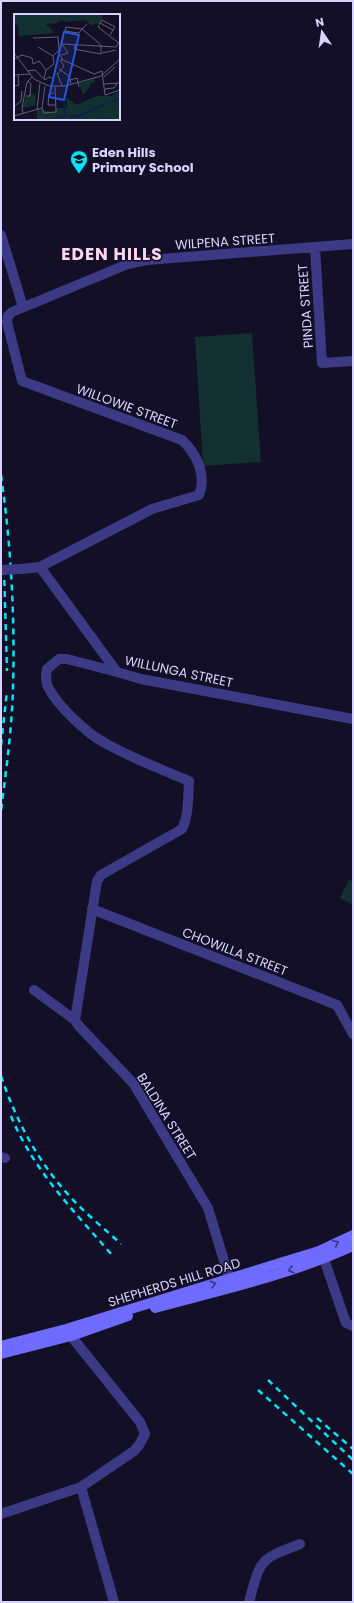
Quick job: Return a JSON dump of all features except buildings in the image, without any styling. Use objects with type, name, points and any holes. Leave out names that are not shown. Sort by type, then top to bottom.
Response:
[{"type":"main road","name":"SHEPHERDS HILL ROAD","points":[[1,1354],[71,1336],[230,1283],[319,1251],[353,1235]]},
{"type":"main road","name":"SHEPHERDS HILL ROAD","points":[[1,1346],[230,1283],[324,1259],[353,1246]]},
{"type":"street","points":[[1,235],[23,307]]},
{"type":"street","name":"WILPENA STREET","points":[[12,312],[128,264],[147,260],[353,244]]},
{"type":"street","name":"PINDA STREET","points":[[314,247],[322,363],[353,361]]},
{"type":"street","name":"WILLOWIE STREET","points":[[12,312],[8,316],[7,322],[22,381],[182,440],[190,447],[199,464],[203,485],[199,495],[152,510],[40,567]]},
{"type":"street","points":[[1,570],[40,567]]},
{"type":"street","name":"WILLUNGA STREET","points":[[40,567],[117,672],[141,679],[353,719]]},
{"type":"street","points":[[75,1020],[97,881],[102,875],[182,829],[188,803],[189,781],[104,743],[88,731],[59,702],[48,686],[46,677],[47,669],[59,659],[67,659],[117,672]]},
{"type":"street","name":"CHOWILLA STREET","points":[[92,909],[337,1005],[353,1034]]},
{"type":"street","name":"BALDINA STREET","points":[[34,990],[75,1020],[133,1083],[208,1208],[230,1283]]},
{"type":"street","points":[[324,1259],[346,1323],[353,1326]]},
{"type":"street","points":[[1,1514],[81,1487],[134,1451],[139,1445],[144,1434],[140,1422],[71,1336]]},
{"type":"street","points":[[81,1487],[114,1602]]},
{"type":"street","points":[[249,1602],[260,1567],[265,1559],[271,1554],[300,1544]]},
{"type":"green space","points":[[252,333],[261,462],[203,466],[195,337]]},
{"type":"green space","points":[[349,880],[353,881],[353,905],[340,898]]},
{"type":"railway","points":[[1,475],[10,554],[13,608],[13,687],[1,811]]},
{"type":"railway","points":[[4,569],[7,671]]},
{"type":"railway","points":[[1,745],[7,691]]},
{"type":"railway","points":[[1,1076],[7,1094],[23,1128],[42,1161],[78,1205],[121,1244]]},
{"type":"railway","points":[[11,1116],[20,1136],[55,1189],[111,1254]]},
{"type":"railway","points":[[268,1380],[353,1460]]},
{"type":"railway","points":[[258,1390],[353,1474]]},
{"type":"railway","points":[[317,1418],[353,1449]]},
{"type":"place","name":"Eden Hills Primary School","points":[[79,174]]},
{"type":"district","name":"EDEN HILLS","points":[[112,254]]}]
